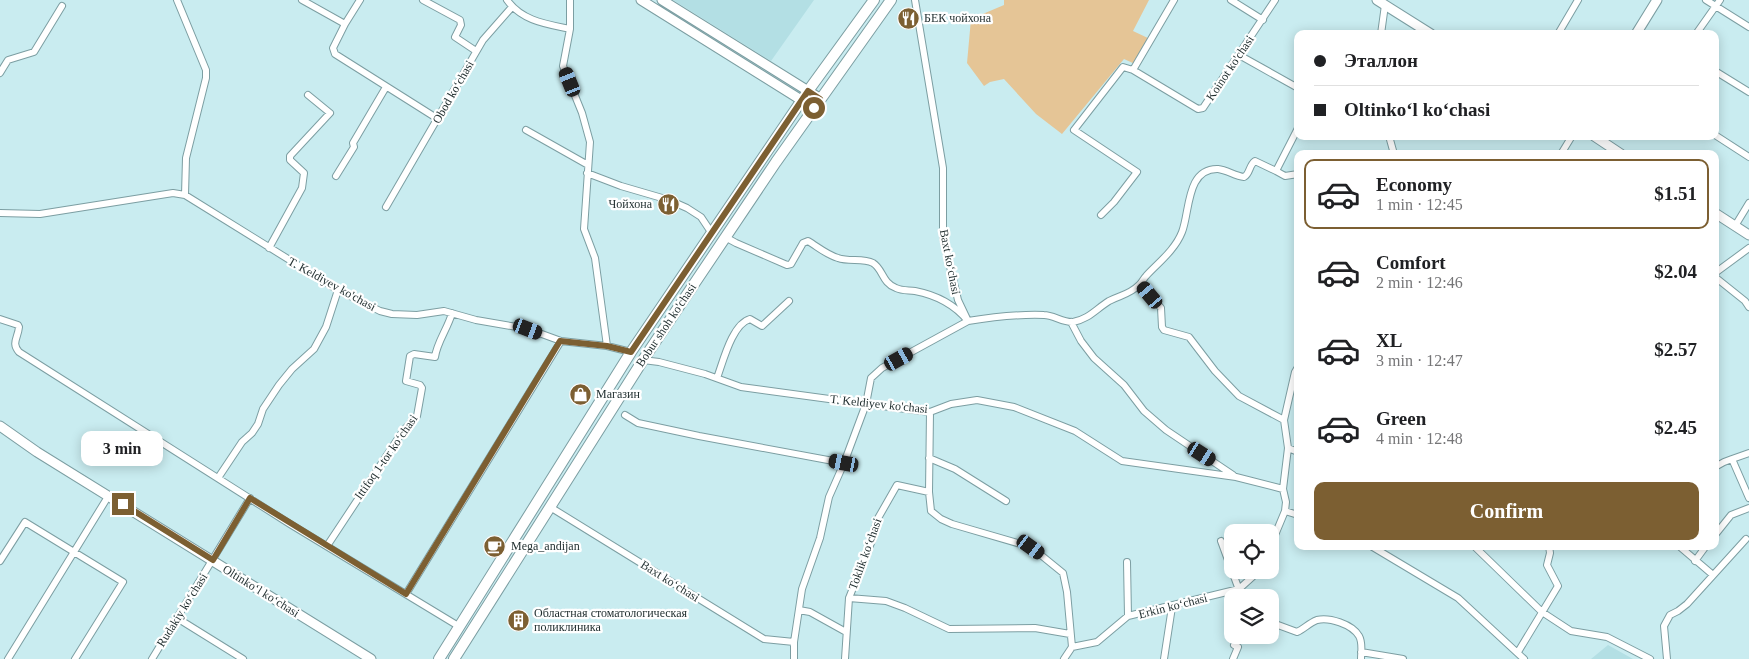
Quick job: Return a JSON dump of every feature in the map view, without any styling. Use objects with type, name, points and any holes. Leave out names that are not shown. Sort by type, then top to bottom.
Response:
[{"type":"main road","points":[[641,0],[802,100],[817,103]]},
{"type":"main road","points":[[662,0],[808,91],[817,103]]},
{"type":"main road","name":"Bobur shoh ko'chasi","points":[[439,659],[631,352],[808,91],[874,0]]},
{"type":"main road","name":"Bobur shoh ko'chasi","points":[[454,659],[643,360],[817,103],[891,0]]},
{"type":"main road","points":[[1638,30],[1657,0]]},
{"type":"main road","points":[[1381,2],[1424,30]]},
{"type":"main road","points":[[1600,140],[1615,150]]},
{"type":"main road","points":[[1719,216],[1749,235]]},
{"type":"main road","name":"Oltinkoʻl koʻchasi","points":[[0,427],[371,659]]},
{"type":"street","points":[[0,213],[40,214],[173,194],[185,195],[186,158],[206,78],[206,70],[177,0]]},
{"type":"street","points":[[302,0],[345,24]]},
{"type":"street","points":[[360,0],[345,24],[333,51],[386,87],[438,118]]},
{"type":"street","name":"Obod koʻchasi","points":[[386,207],[476,51],[455,37],[461,25],[460,20],[423,0]]},
{"type":"street","points":[[507,0],[512,7],[535,22],[570,28]]},
{"type":"street","points":[[570,0],[570,28],[563,66],[582,113],[590,142],[584,229],[595,258],[607,346]]},
{"type":"street","name":"Baxt koʻchasi","points":[[915,0],[943,168],[942,237],[958,300],[968,321]]},
{"type":"street","points":[[1101,215],[1119,196],[1137,172],[1074,130],[1123,67],[1133,70],[1174,0]]},
{"type":"street","points":[[1231,0],[1263,20]]},
{"type":"street","name":"Koinot ko'chasi","points":[[1133,70],[1198,109],[1203,108],[1275,0]]},
{"type":"street","points":[[1560,30],[1578,0]]},
{"type":"street","points":[[1706,0],[1749,27]]},
{"type":"street","points":[[1699,30],[1720,0]]},
{"type":"street","points":[[1381,2],[1381,30]]},
{"type":"street","points":[[0,73],[8,60],[34,52],[62,6]]},
{"type":"street","points":[[476,51],[483,40],[512,7]]},
{"type":"street","points":[[1239,56],[1294,86]]},
{"type":"street","points":[[1719,73],[1749,92]]},
{"type":"street","points":[[336,176],[386,87]]},
{"type":"street","points":[[269,248],[302,188],[304,173],[290,160],[290,156],[330,113],[308,95]]},
{"type":"street","points":[[526,130],[588,165]]},
{"type":"street","points":[[1276,172],[1294,136]]},
{"type":"street","points":[[1719,137],[1749,156]]},
{"type":"street","points":[[794,659],[794,642],[802,589],[820,538],[829,497],[866,404],[871,378],[882,368],[968,321],[999,316],[1046,315],[1071,322],[1089,317],[1109,301],[1127,295],[1140,284],[1174,246],[1182,232],[1191,191],[1197,178],[1204,173],[1213,170],[1223,170],[1244,177],[1247,176],[1255,161],[1284,176],[1294,175]]},
{"type":"street","points":[[587,173],[621,186],[669,200],[687,208],[701,216],[711,232]]},
{"type":"street","name":"T. Keldiyev ko'chasi","points":[[185,195],[338,290],[380,311],[392,314],[417,315],[444,311],[476,320],[528,329],[560,341],[607,346],[631,352]]},
{"type":"street","points":[[1735,226],[1749,203]]},
{"type":"street","points":[[725,237],[736,244],[787,265],[791,264],[804,243],[808,241],[837,258],[872,263],[877,266],[884,280],[891,286],[947,302],[956,308],[968,321]]},
{"type":"street","points":[[1719,270],[1749,248]]},
{"type":"street","points":[[1719,280],[1745,301],[1749,307]]},
{"type":"street","points":[[1140,284],[1160,308],[1164,330],[1189,337],[1215,371],[1239,396],[1284,420]]},
{"type":"street","points":[[218,478],[242,442],[258,424],[263,409],[279,385],[292,369],[314,349],[326,327],[338,290]]},
{"type":"street","points":[[717,378],[727,349],[744,322],[750,319],[762,326],[789,301]]},
{"type":"street","name":"Ittifoq 1-tor koʻchasi","points":[[326,546],[403,431],[417,416],[422,388],[420,385],[406,380],[410,356],[414,354],[435,357],[436,347],[446,332],[452,313]]},
{"type":"street","points":[[0,319],[18,325],[19,330],[14,343],[15,348],[37,363],[326,546],[460,627]]},
{"type":"street","points":[[1071,322],[1081,341],[1094,358],[1124,385],[1144,411],[1166,430],[1236,477]]},
{"type":"street","points":[[406,594],[560,341]]},
{"type":"street","name":"T. Keldiyev ko'chasi","points":[[643,360],[659,362],[717,378],[740,387],[866,404],[930,412],[951,404],[977,400],[1014,407],[1075,431],[1122,461],[1236,477],[1283,489]]},
{"type":"street","points":[[1279,525],[1285,511],[1286,502],[1283,489],[1288,448],[1284,420],[1294,376]]},
{"type":"street","points":[[930,412],[928,492],[931,511],[941,519],[1031,547],[1063,573],[1067,592],[1072,647],[1064,659]]},
{"type":"street","points":[[624,415],[638,423],[844,463]]},
{"type":"street","points":[[1288,448],[1294,450]]},
{"type":"street","points":[[1719,465],[1749,453]]},
{"type":"street","points":[[929,458],[955,468],[1006,501]]},
{"type":"street","points":[[1732,459],[1749,498]]},
{"type":"street","name":"Toklik koʻchasi","points":[[845,659],[849,598],[873,538],[877,520],[894,487],[900,485],[928,492]]},
{"type":"street","points":[[8,659],[108,495]]},
{"type":"street","name":"Rudakiy koʻchasi","points":[[152,659],[250,498]]},
{"type":"street","name":"Baxt koʻchasi","points":[[550,507],[764,639],[794,642]]},
{"type":"street","points":[[1719,530],[1731,516],[1749,508]]},
{"type":"street","points":[[1285,511],[1294,514]]},
{"type":"street","points":[[0,562],[24,522],[122,582],[75,659]]},
{"type":"street","points":[[1667,659],[1664,626],[1670,615],[1687,604],[1746,539]]},
{"type":"street","points":[[1221,541],[1239,589]]},
{"type":"street","points":[[1378,550],[1458,598],[1524,659]]},
{"type":"street","points":[[1478,550],[1542,612],[1571,631],[1607,637],[1650,659]]},
{"type":"street","points":[[1518,652],[1558,586],[1547,565],[1550,550]]},
{"type":"street","points":[[1683,550],[1713,575]]},
{"type":"street","points":[[1695,561],[1703,550]]},
{"type":"street","points":[[1127,562],[1128,616]]},
{"type":"street","name":"Erkin koʻchasi","points":[[1239,589],[1250,579]]},
{"type":"street","name":"Erkin koʻchasi","points":[[1072,647],[1097,642],[1128,616],[1224,593]]},
{"type":"street","points":[[849,598],[886,602],[905,608],[949,629],[1035,628],[1070,634]]},
{"type":"street","points":[[1164,659],[1172,607]]},
{"type":"street","points":[[799,610],[810,612],[846,632]]},
{"type":"street","points":[[177,618],[243,659]]},
{"type":"street","points":[[1279,625],[1297,632],[1306,629],[1310,623],[1319,620],[1340,622],[1358,634],[1362,645],[1361,655],[1404,659]]},
{"type":"street","points":[[1233,659],[1238,647],[1235,644]]},
{"type":"shaded area","points":[[673,0],[814,0],[771,61]]},
{"type":"shaded area","points":[[1004,0],[1149,0],[1133,31],[1150,39],[1135,64],[1124,59],[1062,134],[1036,114],[1004,79],[990,82],[984,86],[967,63],[971,19],[1004,5]]},
{"type":"shaded area","points":[[1608,645],[1633,659],[1591,659]]},
{"type":"place","name":"БЕК чойхона","points":[[908,18]]},
{"type":"place","name":"Чойхона","points":[[668,204]]},
{"type":"place","name":"Магазин","points":[[580,394]]},
{"type":"place","name":"Mega_andijan","points":[[495,546]]},
{"type":"place","name":"Областная стоматологическая поликлиника","points":[[518,620]]},
{"type":"route","points":[[123,504],[213,560],[250,498],[406,594],[560,341],[607,346],[631,352],[808,91],[820,99],[814,108]]}]
